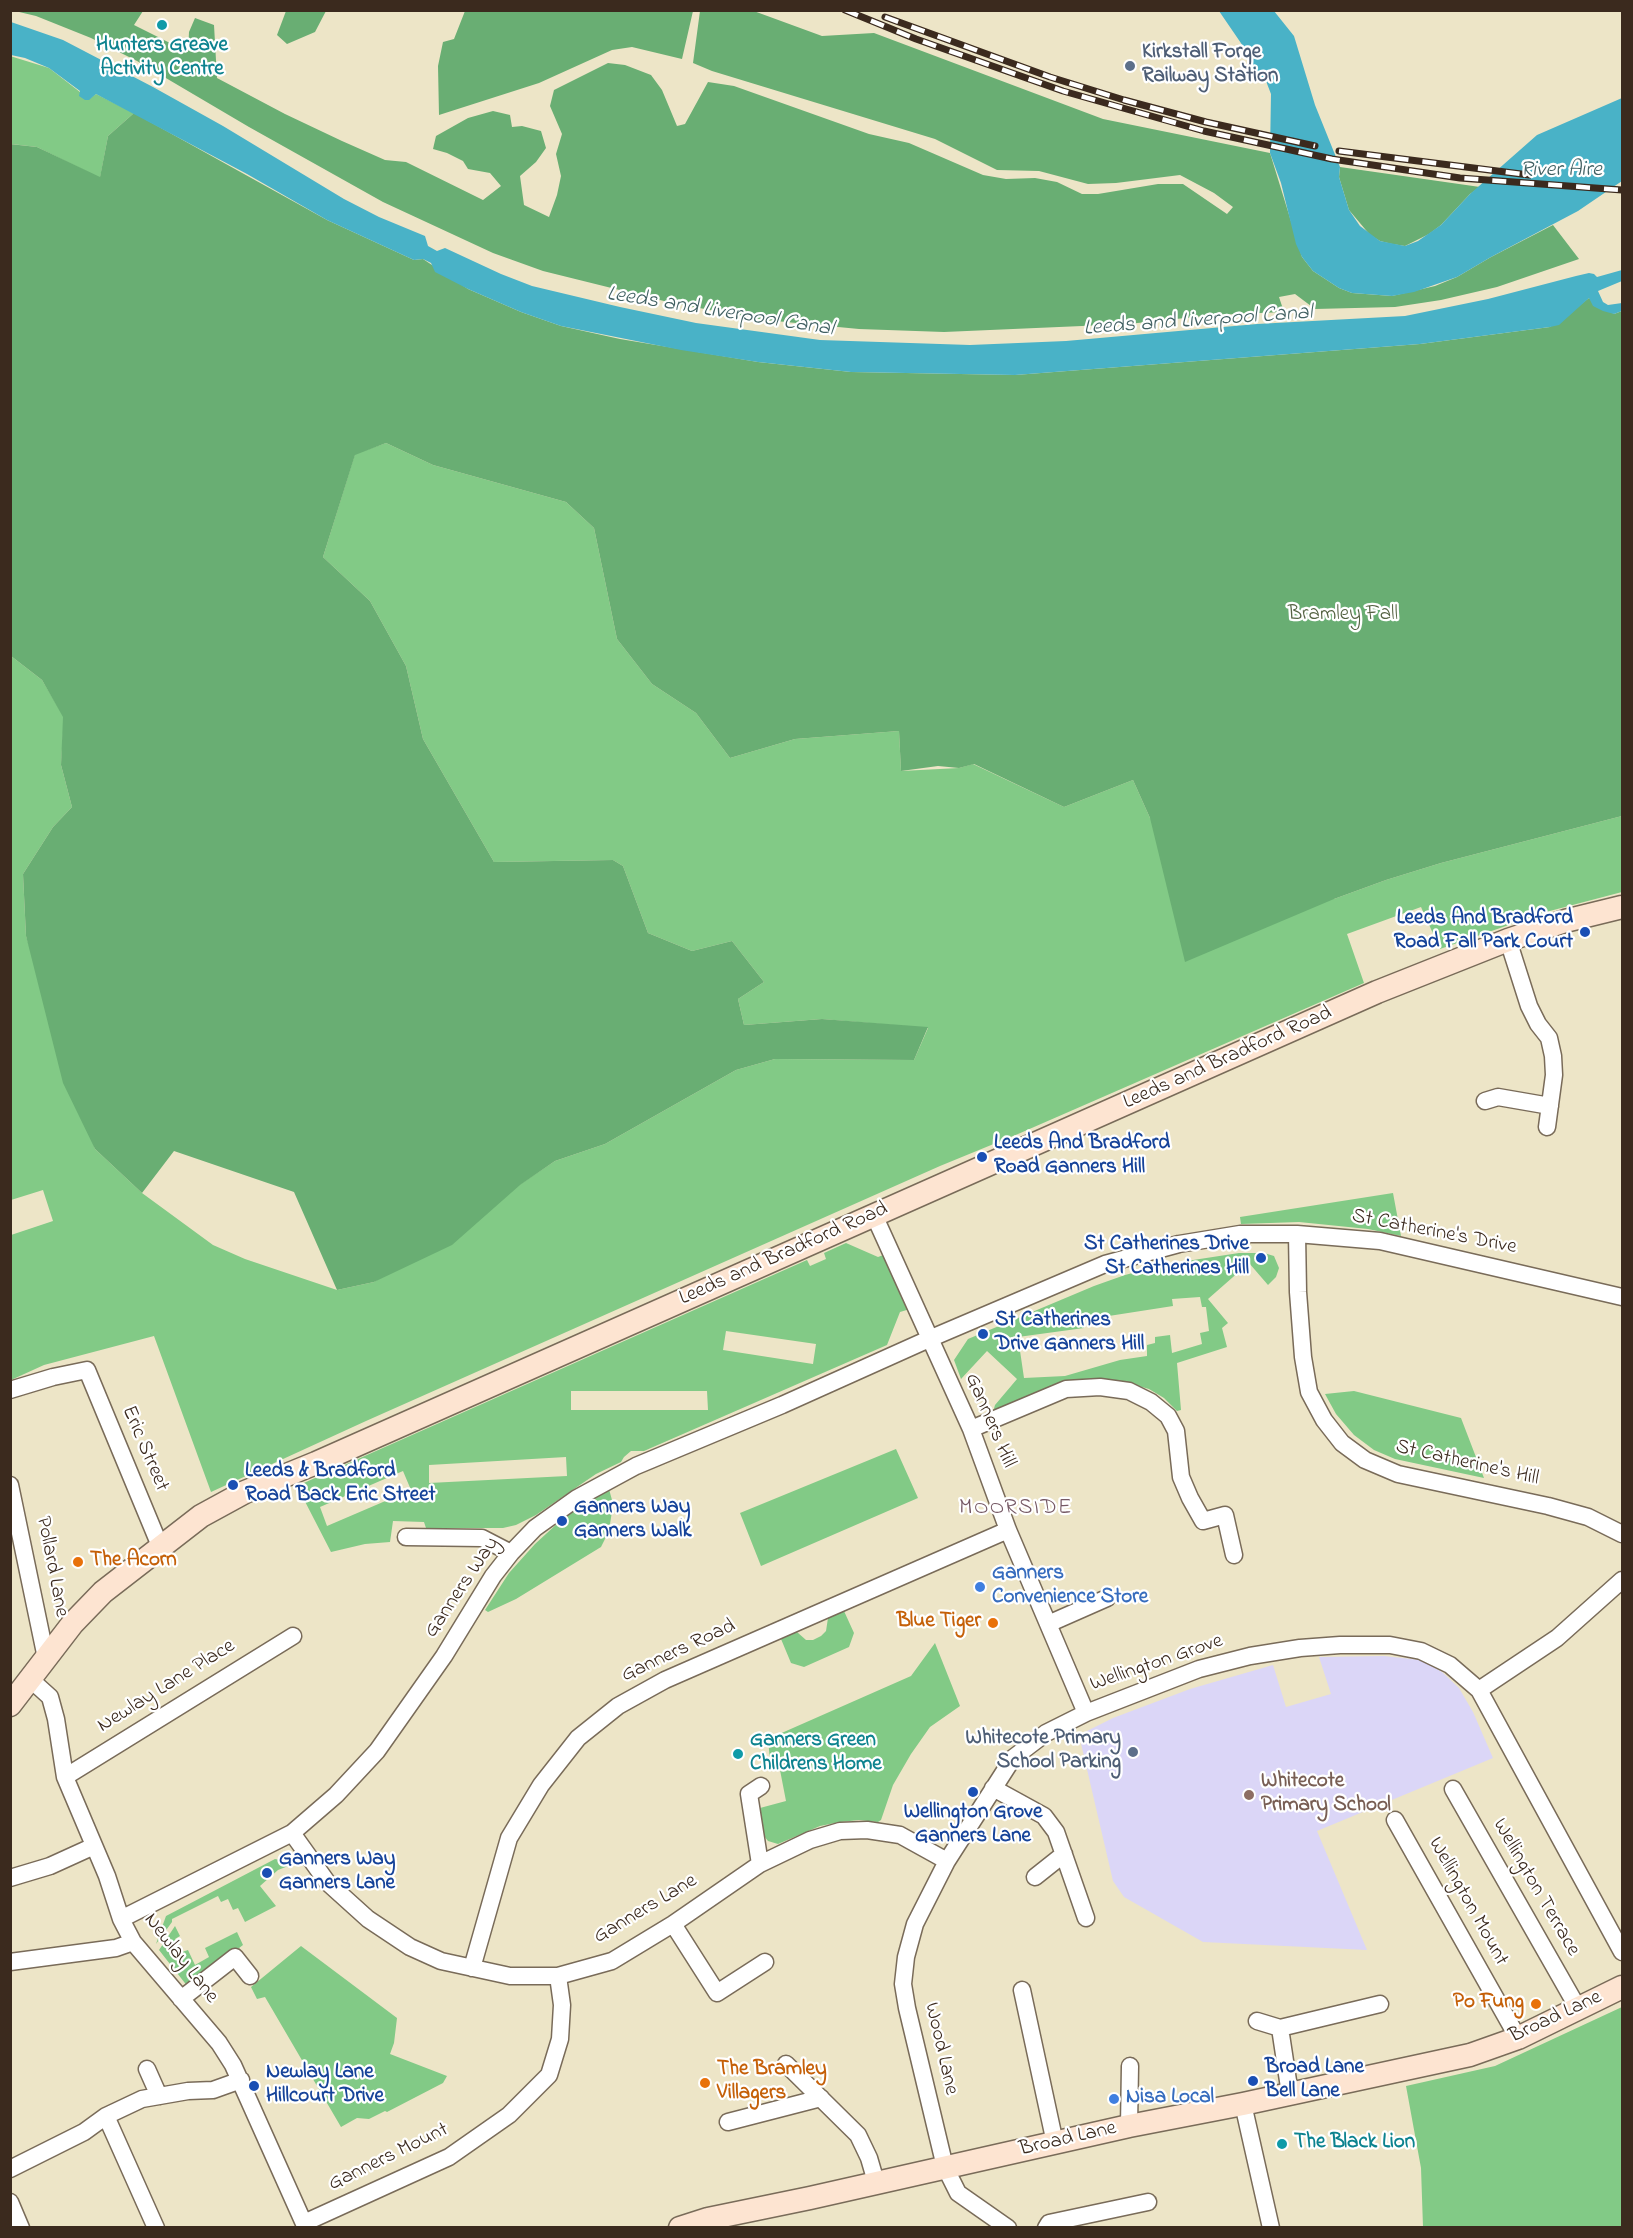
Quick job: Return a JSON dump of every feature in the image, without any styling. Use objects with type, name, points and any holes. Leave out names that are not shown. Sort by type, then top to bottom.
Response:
[{"type":"main road","name":"Leeds and Bradford Road","points":[[10,1705],[73,1623],[102,1592],[201,1516],[245,1492],[316,1463],[1377,992],[1508,940],[1565,921],[1623,907]]},
{"type":"main road","name":"Broad Lane","points":[[680,2228],[1129,2126],[1470,2055],[1518,2038],[1623,1987]]},
{"type":"street","points":[[1508,940],[1529,1006],[1538,1024],[1549,1038],[1553,1056],[1554,1075],[1547,1127]]},
{"type":"street","points":[[1485,1101],[1498,1097],[1550,1106]]},
{"type":"street","name":"Ganners Hill","points":[[874,1215],[971,1429],[1008,1530],[1086,1713]]},
{"type":"street","name":"St Catherine's Drive","points":[[929,1339],[1105,1264],[1179,1244],[1240,1234],[1297,1234],[1380,1241],[1623,1297]]},
{"type":"street","name":"St Catherine's Hill","points":[[1297,1234],[1298,1292],[1303,1357],[1309,1392],[1324,1420],[1342,1443],[1365,1460],[1398,1474],[1548,1506],[1588,1518],[1623,1534]]},
{"type":"street","name":"Ganners Way","points":[[121,1919],[292,1833],[336,1795],[377,1751],[444,1656],[493,1576],[535,1528],[577,1498],[636,1466],[782,1405],[929,1339]]},
{"type":"street","name":"Eric Street","points":[[10,1390],[87,1370],[160,1546]]},
{"type":"street","points":[[971,1429],[1066,1389],[1100,1387],[1129,1391],[1151,1402],[1168,1416],[1176,1431],[1181,1477],[1190,1498],[1203,1521],[1226,1515],[1234,1555]]},
{"type":"street","name":"Pollard Lane","points":[[10,1485],[46,1658]]},
{"type":"street","name":"Ganners Road","points":[[472,1968],[509,1838],[541,1785],[578,1738],[618,1706],[665,1680],[1008,1530]]},
{"type":"street","points":[[406,1537],[482,1538],[512,1553]]},
{"type":"street","points":[[1479,1690],[1557,1638],[1623,1580]]},
{"type":"street","points":[[1048,1624],[1107,1598]]},
{"type":"street","name":"Newlay Lane Place","points":[[65,1777],[293,1636]]},
{"type":"street","name":"Wellington Grove","points":[[910,1940],[915,1924],[947,1861],[993,1788],[1013,1758],[1046,1733],[1086,1713],[1203,1668],[1250,1656],[1300,1648],[1390,1645],[1421,1651],[1450,1665],[1479,1690],[1623,1952]]},
{"type":"street","name":"Newlay Lane","points":[[30,1679],[50,1697],[56,1719],[65,1777],[121,1919],[133,1942],[219,2043],[241,2080],[305,2225]]},
{"type":"street","points":[[760,1864],[750,1794],[761,1786]]},
{"type":"street","points":[[993,1788],[1044,1816],[1056,1832],[1086,1918]]},
{"type":"street","name":"Wellington Terrace","points":[[1453,1789],[1579,2010]]},
{"type":"street","name":"Wellington Mount","points":[[1395,1820],[1518,2038]]},
{"type":"street","name":"Ganners Lane","points":[[292,1833],[327,1882],[368,1919],[420,1952],[441,1961],[510,1976],[558,1976],[612,1960],[673,1924],[760,1864],[810,1839],[840,1831],[867,1830],[900,1835],[947,1861]]},
{"type":"street","points":[[10,1878],[50,1866],[94,1846]]},
{"type":"street","points":[[1035,1877],[1064,1854]]},
{"type":"street","points":[[673,1924],[717,1993],[765,1962]]},
{"type":"street","name":"Wood Lane","points":[[910,1940],[903,1984],[945,2167],[958,2193],[1008,2228]]},
{"type":"street","points":[[10,1962],[116,1948],[133,1942]]},
{"type":"street","points":[[181,1999],[235,1957],[250,1976]]},
{"type":"street","name":"Ganners Mount","points":[[305,2225],[448,2157],[509,2115],[549,2075],[560,2039],[562,2005],[558,1976]]},
{"type":"street","points":[[1022,1990],[1055,2143]]},
{"type":"street","points":[[1257,2021],[1280,2028],[1380,2004]]},
{"type":"street","points":[[1280,2028],[1290,2094]]},
{"type":"street","points":[[786,2064],[858,2135],[869,2158],[876,2182]]},
{"type":"street","points":[[1129,2126],[1130,2066]]},
{"type":"street","points":[[147,2069],[159,2096]]},
{"type":"street","points":[[10,2169],[84,2132],[106,2116],[142,2099],[188,2091],[213,2090],[241,2080]]},
{"type":"street","points":[[728,2122],[821,2098]]},
{"type":"street","points":[[1243,2104],[1271,2228]]},
{"type":"street","points":[[106,2116],[156,2228]]},
{"type":"street","points":[[10,2202],[21,2228]]},
{"type":"street","points":[[1046,2228],[1049,2223],[1148,2202]]},
{"type":"shaded area","name":"Whitecote Primary School","points":[[1384,1656],[1421,1660],[1442,1672],[1459,1688],[1473,1712],[1493,1758],[1317,1831],[1367,1950],[1203,1942],[1124,1897],[1113,1881],[1079,1735],[1113,1718],[1190,1689],[1273,1665],[1286,1707],[1331,1694],[1319,1657]]},
{"type":"green space","points":[[286,10],[326,11],[315,32],[287,44],[277,35]]},
{"type":"green space","points":[[465,10],[693,11],[682,59],[632,47],[612,50],[539,83],[439,115],[438,66],[443,42],[454,39]]},
{"type":"green space","points":[[751,10],[822,36],[874,33],[1103,119],[1270,153],[1302,257],[1313,271],[1339,288],[1352,293],[1392,296],[1435,286],[1457,277],[1553,225],[1579,259],[1497,287],[1441,300],[1395,307],[1315,309],[1295,294],[1279,297],[1284,312],[1214,315],[1128,324],[944,332],[859,329],[765,320],[672,303],[543,271],[493,253],[383,202],[137,61],[91,38],[36,16],[15,11],[143,11],[134,25],[188,52],[189,32],[195,18],[214,25],[217,78],[342,141],[385,160],[406,162],[483,200],[501,186],[490,173],[468,169],[463,161],[433,149],[436,136],[468,118],[493,111],[510,115],[512,127],[522,126],[541,131],[546,148],[536,162],[520,176],[524,205],[549,217],[561,176],[556,154],[562,134],[550,106],[554,90],[608,63],[625,65],[651,75],[662,90],[677,126],[685,124],[708,82],[734,86],[869,134],[909,143],[983,175],[1006,179],[1035,178],[1057,182],[1082,194],[1098,194],[1158,184],[1183,184],[1227,214],[1233,207],[1214,193],[1180,175],[1088,184],[1039,171],[997,170],[935,139],[712,71],[693,63],[700,11]]},
{"type":"green space","points":[[10,56],[49,68],[89,99],[96,94],[134,113],[108,136],[100,178],[37,147],[11,144]]},
{"type":"green space","name":"Bramley Fall","points":[[134,113],[327,220],[414,260],[423,259],[468,289],[521,312],[561,326],[620,339],[758,362],[851,372],[1015,375],[1420,344],[1550,327],[1589,298],[1614,314],[1622,311],[1622,816],[1441,863],[1386,880],[1334,899],[1185,962],[1150,818],[1133,780],[1064,807],[974,764],[959,768],[938,766],[901,771],[899,731],[795,739],[730,758],[696,713],[652,684],[617,639],[594,528],[566,502],[433,465],[386,443],[355,455],[323,557],[370,601],[406,666],[423,739],[494,862],[613,860],[623,866],[648,933],[692,951],[732,941],[764,982],[738,999],[744,1025],[822,1019],[928,1027],[914,1060],[775,1059],[736,1070],[605,1144],[555,1161],[520,1185],[452,1245],[374,1282],[337,1290],[294,1192],[174,1151],[142,1193],[95,1149],[63,1083],[26,936],[23,874],[53,827],[72,807],[61,765],[63,717],[42,680],[11,656],[10,144],[37,147],[100,177],[108,136]]},
{"type":"green space","points":[[1340,167],[1480,187],[1470,194],[1441,225],[1405,246],[1380,241],[1370,235],[1349,210],[1339,177]]},
{"type":"green space","points":[[386,443],[433,465],[566,502],[594,528],[617,639],[652,684],[696,713],[730,758],[795,739],[899,731],[901,771],[959,768],[973,764],[1064,807],[1133,780],[1150,818],[1334,899],[1441,863],[1622,816],[1622,892],[1546,912],[1440,949],[1421,907],[1347,934],[1364,983],[940,1166],[211,1492],[154,1336],[44,1365],[11,1380],[11,1235],[53,1221],[43,1190],[11,1200],[11,656],[42,680],[64,717],[61,765],[72,807],[53,827],[23,874],[26,936],[95,1149],[142,1193],[213,1245],[245,1259],[337,1290],[374,1282],[555,1161],[605,1144],[736,1070],[775,1059],[914,1060],[928,1028],[822,1019],[744,1025],[738,999],[764,982],[732,941],[692,951],[648,933],[623,866],[613,860],[494,862],[423,739],[406,666],[370,601],[323,557],[355,454]]},
{"type":"green space","points":[[1393,1193],[1401,1236],[1368,1229],[1299,1222],[1241,1224],[1240,1217]]},
{"type":"green space","points":[[846,1243],[878,1257],[886,1254],[910,1309],[900,1312],[887,1345],[644,1451],[631,1451],[621,1462],[596,1474],[536,1515],[516,1525],[503,1528],[426,1528],[424,1522],[393,1521],[390,1542],[365,1544],[331,1552],[297,1486],[807,1260],[810,1266],[826,1259],[824,1253]],"holes":[[[726,1331],[816,1344],[813,1364],[723,1350]],[[571,1391],[707,1391],[708,1410],[571,1410]],[[566,1457],[567,1476],[429,1483],[429,1465]],[[403,1471],[411,1490],[327,1526],[320,1507]]]},
{"type":"green space","points":[[1239,1253],[1264,1253],[1274,1256],[1279,1268],[1276,1277],[1268,1285],[1249,1263],[1208,1299],[1228,1323],[1222,1328],[1227,1347],[1177,1363],[1181,1410],[1177,1411],[1164,1398],[1149,1389],[1128,1383],[993,1412],[995,1405],[1017,1379],[987,1351],[961,1379],[954,1360],[968,1339],[1094,1286],[1167,1264]],"holes":[[[1200,1297],[1202,1307],[1206,1307],[1209,1331],[1200,1333],[1202,1344],[1172,1353],[1170,1335],[1155,1337],[1155,1343],[1147,1345],[1147,1356],[1120,1360],[1065,1376],[1024,1378],[1018,1337],[1084,1328],[1083,1320],[1173,1306],[1172,1299]]]},
{"type":"green space","points":[[1354,1391],[1461,1418],[1484,1478],[1395,1459],[1374,1450],[1354,1435],[1336,1414],[1325,1394]]},
{"type":"green space","points":[[896,1449],[918,1498],[761,1566],[740,1513]]},
{"type":"green space","points":[[609,1489],[612,1511],[609,1531],[601,1547],[516,1599],[488,1612],[485,1610],[509,1573],[535,1544],[583,1504]]},
{"type":"green space","points":[[844,1611],[854,1633],[849,1647],[804,1667],[791,1663],[781,1639],[797,1632],[806,1640],[813,1640],[826,1631],[828,1618]]},
{"type":"green space","points":[[935,1643],[960,1706],[930,1727],[911,1754],[893,1785],[881,1820],[878,1822],[859,1820],[840,1822],[820,1826],[778,1844],[768,1841],[764,1836],[760,1808],[786,1801],[780,1770],[771,1771],[768,1739],[911,1676]]},
{"type":"green space","points":[[275,1859],[296,1863],[278,1870],[260,1886],[276,1906],[245,1922],[238,1908],[233,1910],[228,1899],[221,1902],[218,1896],[172,1919],[156,1944],[166,1916]]},
{"type":"green space","points":[[175,1926],[180,1936],[175,1939],[182,1952],[188,1950],[195,1965],[209,1957],[205,1948],[237,1932],[243,1945],[188,1987],[159,1950]]},
{"type":"green space","points":[[301,1946],[397,2018],[394,2043],[390,2054],[447,2076],[443,2083],[387,2112],[369,2119],[357,2118],[341,2127],[265,1997],[257,1999],[251,1987]]},
{"type":"green space","points":[[1622,2007],[1622,2227],[1423,2227],[1421,2168],[1406,2086],[1495,2066]]},
{"type":"water","name":"River Aire","points":[[1219,11],[1274,11],[1294,36],[1315,105],[1340,167],[1339,177],[1349,210],[1360,226],[1380,241],[1405,246],[1418,241],[1441,225],[1470,194],[1537,135],[1622,98],[1622,181],[1578,211],[1457,277],[1414,292],[1392,296],[1352,293],[1339,288],[1313,271],[1302,257],[1296,244],[1281,183],[1270,153],[1271,94],[1266,81],[1252,76],[1245,49]]},
{"type":"water","points":[[11,22],[63,40],[153,87],[344,199],[379,217],[425,236],[428,246],[437,251],[445,248],[532,286],[696,323],[820,340],[970,345],[1066,341],[1257,324],[1405,316],[1488,299],[1589,273],[1597,277],[1622,270],[1622,281],[1598,291],[1603,302],[1608,305],[1622,303],[1622,311],[1614,314],[1603,311],[1593,306],[1589,298],[1559,325],[1550,327],[1420,344],[1015,375],[851,372],[758,362],[681,350],[561,326],[521,312],[435,272],[431,263],[423,259],[414,260],[327,220],[247,174],[96,94],[89,100],[85,100],[79,96],[80,91],[49,68],[11,55]]},
{"type":"railway","points":[[845,10],[916,39],[1063,91],[1204,131],[1332,159],[1460,178],[1622,190]]},
{"type":"railway","points":[[885,17],[1050,77],[1124,100],[1206,122],[1315,146]]},
{"type":"railway","points":[[1339,151],[1529,175]]},
{"type":"place","name":"Hunters Greave Activity Centre","points":[[162,25]]},
{"type":"place","name":"Kirkstall Forge Railway Station","points":[[1130,66]]},
{"type":"place","name":"Leeds And Bradford Road Fall Park Court","points":[[1585,932]]},
{"type":"place","name":"Leeds And Bradford Road Ganners Hill","points":[[982,1157]]},
{"type":"place","name":"St Catherines Drive St Catherines Hill","points":[[1261,1258]]},
{"type":"place","name":"St Catherines Drive Ganners Hill","points":[[983,1334]]},
{"type":"place","name":"Leeds & Bradford Road Back Eric Street","points":[[233,1485]]},
{"type":"place","name":"Ganners Way Ganners Walk","points":[[562,1521]]},
{"type":"place","name":"The Acorn","points":[[78,1562]]},
{"type":"place","name":"Ganners Convenience Store","points":[[980,1587]]},
{"type":"place","name":"Blue Tiger","points":[[993,1623]]},
{"type":"place","name":"Whitecote Primary School Parking","points":[[1133,1752]]},
{"type":"place","name":"Ganners Green Childrens Home","points":[[738,1754]]},
{"type":"place","name":"Wellington Grove Ganners Lane","points":[[973,1792]]},
{"type":"place","name":"Whitecote Primary School","points":[[1249,1795]]},
{"type":"place","name":"Ganners Way Ganners Lane","points":[[267,1873]]},
{"type":"place","name":"Po Fung","points":[[1536,2004]]},
{"type":"place","name":"Broad Lane Bell Lane","points":[[1253,2081]]},
{"type":"place","name":"The Bramley Villagers","points":[[705,2083]]},
{"type":"place","name":"Newlay Lane Hillcourt Drive","points":[[254,2086]]},
{"type":"place","name":"Nisa Local","points":[[1114,2099]]},
{"type":"place","name":"The Black Lion","points":[[1282,2144]]},
{"type":"district","name":"MOORSIDE","points":[[1016,1509]]},
{"type":"water label","name":"Leeds and Liverpool Canal","points":[[720,313]]},
{"type":"water label","name":"Leeds and Liverpool Canal","points":[[1198,322]]}]
